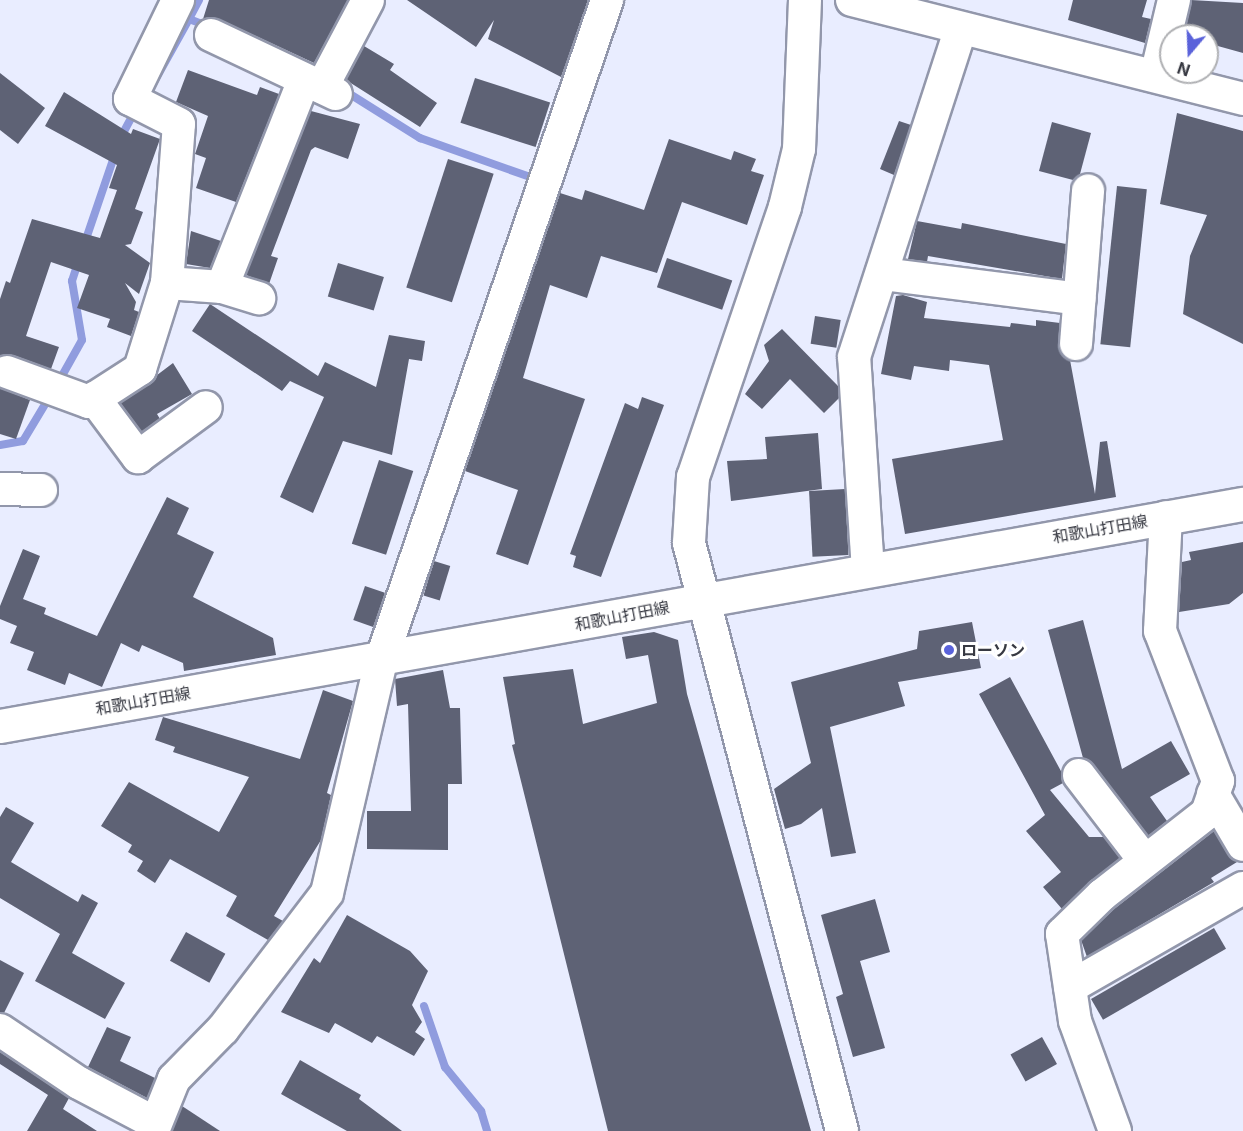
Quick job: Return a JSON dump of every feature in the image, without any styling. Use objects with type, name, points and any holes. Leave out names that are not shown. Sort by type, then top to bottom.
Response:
[{"type":"main road","name":"和歌山打田線","points":[[0,726],[381,661],[702,600],[1243,504]]},
{"type":"street","points":[[7,372],[89,402],[140,369],[167,283],[179,124],[130,99],[178,0]]},
{"type":"street","points":[[222,287],[321,87],[368,0]]},
{"type":"street","points":[[0,1030],[79,1083],[154,1127],[174,1079],[223,1029],[327,893],[381,661],[608,0]]},
{"type":"street","points":[[805,0],[799,149],[781,218],[693,477],[689,543],[842,1131]]},
{"type":"street","points":[[852,0],[960,31],[1155,76],[1243,99]]},
{"type":"street","points":[[1155,76],[1174,0]]},
{"type":"street","points":[[867,571],[854,357],[960,31]]},
{"type":"street","points":[[211,35],[321,87]]},
{"type":"street","points":[[1076,344],[1088,190]]},
{"type":"street","points":[[882,274],[1079,299]]},
{"type":"street","points":[[167,283],[222,287],[259,298]]},
{"type":"street","points":[[94,398],[138,457],[206,407]]},
{"type":"street","points":[[0,489],[40,490]]},
{"type":"street","points":[[1115,1131],[1075,1021],[1062,934],[1145,861],[1207,813],[1218,781],[1160,631],[1166,517]]},
{"type":"street","points":[[1079,775],[1145,861]]},
{"type":"street","points":[[1213,794],[1243,845]]},
{"type":"street","points":[[1070,987],[1243,888]]},
{"type":"building","points":[[209,0],[348,0],[314,63],[219,19],[203,19]]},
{"type":"building","points":[[407,0],[588,0],[561,77],[488,39],[494,20],[476,47]]},
{"type":"building","points":[[1073,0],[1147,0],[1142,17],[1151,19],[1145,43],[1068,20]]},
{"type":"building","points":[[1191,0],[1243,3],[1243,53],[1219,46],[1219,24],[1186,24]]},
{"type":"building","points":[[364,46],[394,64],[390,70],[437,103],[420,127],[346,80]]},
{"type":"building","points":[[188,70],[257,95],[260,87],[279,94],[236,202],[196,188],[206,158],[195,154],[208,116],[176,102]]},
{"type":"building","points":[[0,73],[45,108],[18,144],[0,130]]},
{"type":"building","points":[[475,78],[550,102],[536,147],[460,123]]},
{"type":"building","points":[[64,92],[131,134],[133,129],[160,139],[135,209],[143,212],[131,244],[125,245],[150,263],[139,294],[125,283],[136,302],[134,310],[139,312],[131,336],[107,327],[110,319],[77,308],[89,275],[51,262],[26,336],[59,347],[51,369],[13,355],[0,356],[0,299],[6,281],[10,283],[32,219],[100,238],[117,190],[109,188],[117,165],[45,126]]},
{"type":"building","points":[[311,111],[360,124],[348,159],[315,147],[311,150],[271,256],[278,258],[269,284],[246,275]]},
{"type":"building","points":[[1177,113],[1243,131],[1243,344],[1183,314],[1190,256],[1207,215],[1160,204]]},
{"type":"building","points":[[899,121],[911,125],[894,175],[880,169]]},
{"type":"building","points":[[1052,122],[1091,133],[1080,174],[1073,180],[1039,171]]},
{"type":"building","points":[[669,139],[731,160],[734,151],[756,159],[751,171],[764,175],[747,225],[682,202],[657,273],[601,256],[587,298],[550,285],[523,378],[585,399],[528,565],[496,554],[518,490],[465,471],[560,193],[582,200],[585,190],[644,210]]},
{"type":"building","points":[[448,159],[494,174],[452,302],[406,287]]},
{"type":"building","points":[[1117,186],[1147,189],[1130,347],[1100,344]]},
{"type":"building","points":[[917,221],[961,229],[962,223],[1066,244],[1062,279],[928,256],[927,262],[908,259]]},
{"type":"building","points":[[191,231],[221,241],[210,268],[186,264]]},
{"type":"building","points":[[667,258],[732,280],[722,310],[657,287]]},
{"type":"building","points":[[338,263],[384,277],[374,311],[328,296]]},
{"type":"building","points":[[903,295],[927,302],[924,318],[1010,327],[1011,323],[1036,326],[1036,320],[1060,323],[1060,351],[1070,360],[1095,494],[1100,442],[1107,441],[1116,497],[905,534],[892,459],[1003,440],[989,365],[950,360],[949,371],[914,366],[911,380],[881,374],[896,296]]},
{"type":"building","points":[[210,304],[318,376],[325,362],[376,387],[389,335],[425,341],[422,361],[409,359],[392,455],[343,441],[313,513],[280,497],[324,397],[290,381],[282,391],[192,331]]},
{"type":"building","points":[[815,316],[841,320],[836,348],[811,344]]},
{"type":"building","points":[[782,329],[838,386],[839,398],[824,413],[790,379],[762,409],[745,394],[769,361],[764,345]]},
{"type":"building","points":[[173,363],[192,394],[157,414],[160,419],[142,432],[120,403]]},
{"type":"building","points":[[0,388],[30,400],[16,439],[0,434]]},
{"type":"building","points":[[642,397],[664,405],[601,577],[573,567],[576,556],[570,554],[625,403],[638,409]]},
{"type":"building","points":[[818,433],[822,489],[731,501],[727,461],[767,459],[765,437]]},
{"type":"building","points":[[379,460],[413,471],[386,555],[352,544]]},
{"type":"building","points":[[845,489],[848,555],[813,557],[809,491]]},
{"type":"building","points":[[167,497],[189,508],[177,534],[214,552],[193,597],[273,638],[276,655],[184,671],[183,663],[142,645],[139,652],[121,643],[102,687],[69,673],[65,685],[27,670],[34,652],[10,643],[17,626],[0,619],[0,606],[23,549],[40,556],[23,599],[46,608],[44,614],[97,636]]},
{"type":"building","points":[[1243,542],[1243,593],[1229,604],[1179,612],[1182,562],[1191,560],[1189,552]]},
{"type":"building","points":[[434,561],[450,566],[440,600],[423,595]]},
{"type":"building","points":[[365,586],[385,593],[373,627],[353,620]]},
{"type":"building","points":[[1083,620],[1122,769],[1171,741],[1190,774],[1150,797],[1167,821],[1148,836],[1093,764],[1083,758],[1048,630]]},
{"type":"building","points":[[972,622],[981,668],[898,682],[905,706],[830,727],[856,853],[831,857],[822,808],[801,824],[785,829],[774,789],[811,763],[791,682],[917,649],[919,631]]},
{"type":"building","points":[[654,632],[678,640],[687,694],[811,1131],[608,1131],[512,745],[515,744],[503,677],[573,669],[583,724],[657,703],[648,655],[626,659],[622,637]]},
{"type":"building","points":[[443,670],[450,708],[460,708],[462,784],[448,784],[448,850],[367,849],[367,811],[411,811],[408,704],[397,706],[395,679]]},
{"type":"building","points":[[1010,677],[1062,773],[1063,783],[1050,790],[1089,837],[1104,837],[1120,858],[1062,909],[1043,887],[1061,872],[1026,831],[1045,815],[979,694]]},
{"type":"building","points":[[323,690],[353,701],[327,793],[331,795],[321,840],[274,916],[283,921],[268,940],[226,916],[237,896],[170,859],[155,883],[137,871],[143,861],[128,852],[132,845],[101,826],[129,782],[219,832],[249,777],[173,752],[175,747],[155,740],[163,717],[300,759]]},
{"type":"building","points":[[6,807],[34,823],[11,862],[78,902],[82,894],[98,903],[72,953],[125,983],[105,1019],[35,981],[60,934],[0,898],[0,817]]},
{"type":"building","points":[[1214,831],[1237,862],[1211,878],[1214,882],[1087,957],[1081,940],[1114,909]]},
{"type":"building","points":[[875,899],[890,952],[860,961],[885,1048],[853,1057],[836,997],[843,994],[821,915]]},
{"type":"building","points":[[347,915],[410,951],[428,971],[412,1005],[422,1022],[415,1032],[425,1039],[414,1056],[377,1036],[372,1043],[335,1023],[329,1033],[281,1012],[314,958],[320,963]]},
{"type":"building","points":[[1214,928],[1226,949],[1103,1020],[1091,999]]},
{"type":"building","points":[[186,932],[225,954],[209,983],[170,961]]},
{"type":"building","points":[[0,960],[24,973],[4,1013],[0,1012]]},
{"type":"building","points":[[107,1027],[131,1037],[120,1061],[155,1078],[147,1098],[88,1067]]},
{"type":"building","points":[[1042,1037],[1057,1064],[1026,1082],[1011,1054]]},
{"type":"building","points":[[0,1052],[69,1098],[63,1109],[97,1131],[27,1131],[48,1095],[0,1064]]},
{"type":"building","points":[[300,1060],[361,1095],[359,1099],[402,1131],[347,1131],[281,1094]]},
{"type":"building","points":[[182,1106],[220,1131],[172,1131]]},
{"type":"waterway","points":[[199,0],[189,19],[210,27]]},
{"type":"waterway","points":[[149,91],[189,19]]},
{"type":"waterway","points":[[345,91],[420,138],[533,178]]},
{"type":"waterway","points":[[121,137],[135,111]]},
{"type":"waterway","points":[[85,242],[115,154]]},
{"type":"waterway","points":[[58,383],[82,340],[72,281],[78,262]]},
{"type":"waterway","points":[[0,445],[23,441],[50,396]]},
{"type":"waterway","points":[[424,1006],[445,1067],[481,1111],[487,1131]]},
{"type":"place","name":"ローソン","points":[[949,650]]}]
